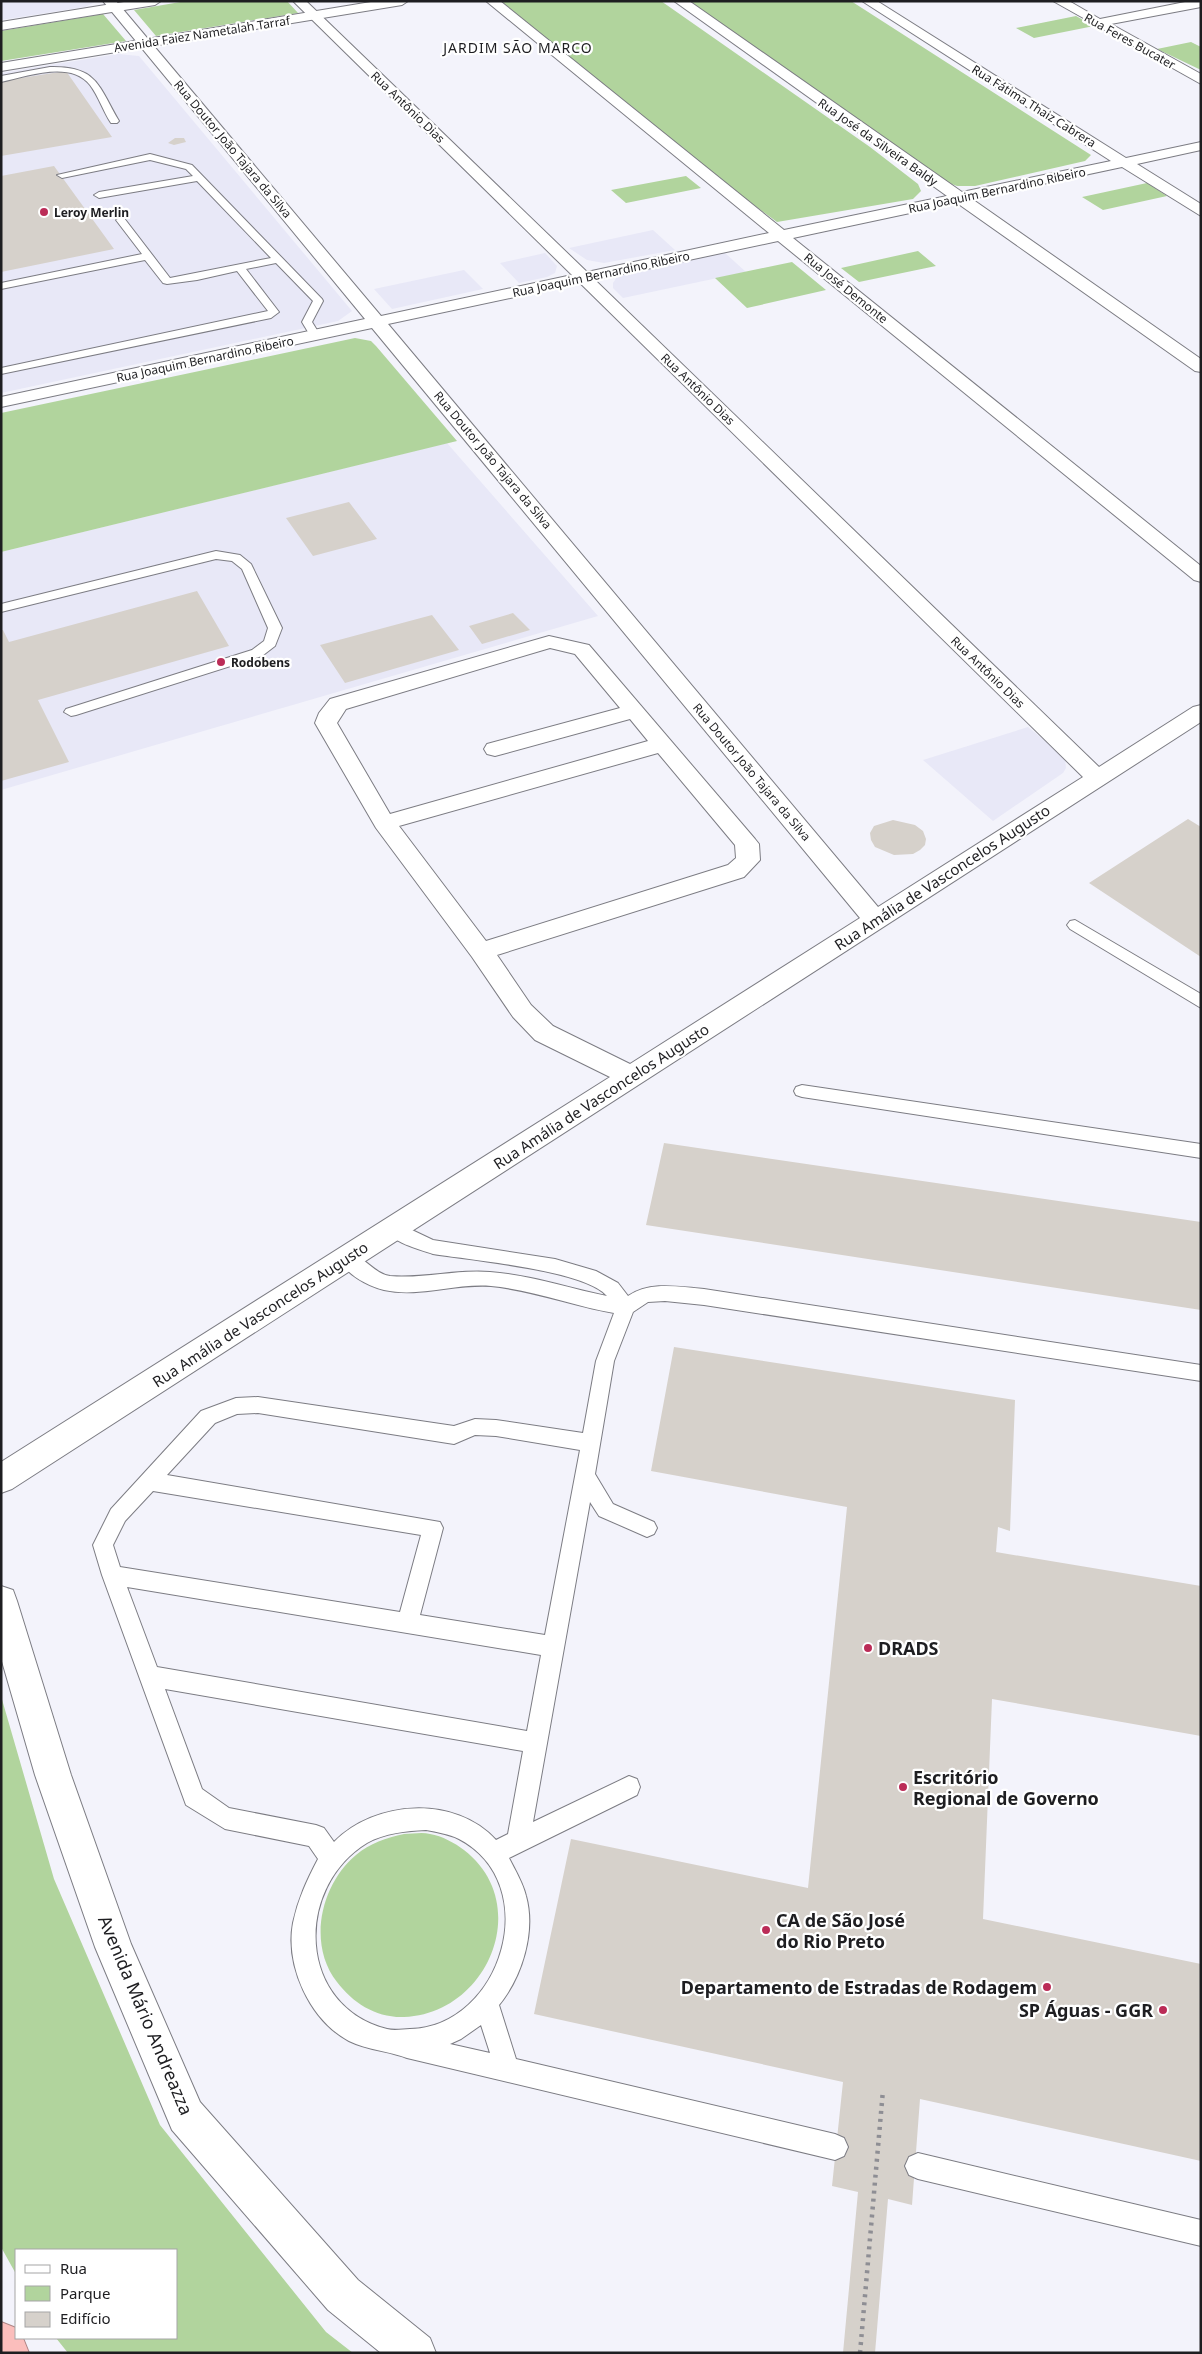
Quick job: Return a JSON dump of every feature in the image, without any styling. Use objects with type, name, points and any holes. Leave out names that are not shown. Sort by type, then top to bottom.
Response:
[{"type":"highway","points":[[1,2343],[8,2353]]},
{"type":"street","points":[[1,26],[111,4],[155,1]]},
{"type":"street","name":"Rua Antônio Dias","points":[[299,1],[1097,778]]},
{"type":"street","name":"Avenida Faiez Nametalah Tarraf","points":[[1,67],[402,1]]},
{"type":"street","name":"Rua José Demonte","points":[[492,1],[1201,576]]},
{"type":"street","name":"Rua José da Silveira Baldy","points":[[680,1],[957,198],[1201,368]]},
{"type":"street","name":"Rua Fátima Thaiz Cabrera","points":[[868,1],[1201,210]]},
{"type":"street","name":"Rua Feres Bucater","points":[[1059,1],[1201,80]]},
{"type":"street","points":[[1098,23],[1201,3]]},
{"type":"street","name":"Rua Doutor João Tajara da Silva","points":[[111,4],[875,920]]},
{"type":"street","name":"Rua Joaquim Bernardino Ribeiro","points":[[1,402],[1201,146]]},
{"type":"street","points":[[481,951],[736,871],[748,860],[747,844],[582,649],[548,642],[338,704],[330,713],[326,723],[384,823],[481,951],[522,1011],[544,1033],[631,1076]]},
{"type":"street","points":[[495,749],[635,711]]},
{"type":"street","name":"Rua Amália de Vasconcelos Augusto","points":[[1,1479],[1201,712]]},
{"type":"street","points":[[384,823],[663,744]]},
{"type":"street","name":"Avenida Mário Andreazza","points":[[1,1601],[53,1775],[108,1928],[186,2116],[343,2295],[415,2353]]},
{"type":"lane","points":[[1,79],[60,69],[79,72],[93,82],[114,121]]},
{"type":"lane","points":[[62,174],[150,157],[189,167],[318,302],[307,322],[314,335]]},
{"type":"lane","points":[[99,195],[200,178]]},
{"type":"lane","points":[[121,220],[167,281],[197,277],[278,260]]},
{"type":"lane","points":[[1,286],[148,256]]},
{"type":"lane","points":[[1,371],[272,314],[274,312],[273,309],[239,267]]},
{"type":"lane","points":[[1,608],[216,555],[236,558],[247,567],[275,628],[270,643],[257,653],[71,712]]},
{"type":"lane","points":[[1075,925],[1201,1002]]},
{"type":"lane","points":[[802,1091],[1201,1151]]},
{"type":"lane","points":[[393,1228],[421,1243],[433,1247],[555,1266],[596,1278],[611,1288],[626,1307]]},
{"type":"lane","points":[[347,1258],[372,1279],[388,1283],[490,1279],[520,1283],[603,1304],[626,1307]]},
{"type":"lane","points":[[518,1841],[555,1647],[605,1361],[626,1307],[644,1295],[665,1293],[685,1295],[1201,1373]]},
{"type":"lane","points":[[332,1859],[316,1836],[224,1818],[194,1797],[112,1575],[103,1545],[118,1514],[208,1417],[236,1406],[258,1405],[454,1435],[475,1428],[496,1428],[590,1443]]},
{"type":"lane","points":[[584,1475],[606,1510],[647,1528]]},
{"type":"lane","points":[[148,1481],[433,1528],[408,1621]]},
{"type":"lane","points":[[112,1575],[408,1621],[555,1647]]},
{"type":"lane","points":[[150,1676],[537,1743]]},
{"type":"lane","points":[[494,1853],[629,1787]]},
{"type":"lane","points":[[389,2042],[419,2042],[449,2033],[475,2016],[487,2004],[496,1993],[511,1966],[518,1935],[518,1905],[509,1877],[494,1853],[473,1835],[450,1824],[426,1819],[400,1820],[375,1827],[351,1840],[332,1859],[316,1884],[305,1911],[302,1941],[307,1970],[318,1996],[336,2018],[360,2033],[389,2042],[835,2147]]},
{"type":"lane","points":[[487,2004],[507,2070]]},
{"type":"lane","points":[[918,2166],[1201,2233]]},
{"type":"path","points":[[860,2353],[883,2090]]},
{"type":"shaded area","points":[[1,1],[95,2],[85,7],[1,20]]},
{"type":"shaded area","points":[[118,54],[139,56],[352,311],[338,321],[1,393],[1,73]]},
{"type":"shaded area","points":[[653,230],[675,250],[604,263],[587,260],[569,248]]},
{"type":"shaded area","points":[[724,252],[746,272],[623,298],[613,288],[613,283],[617,277],[623,273]]},
{"type":"shaded area","points":[[545,253],[557,266],[555,273],[547,277],[519,283],[500,263]]},
{"type":"shaded area","points":[[464,270],[483,289],[392,309],[374,289]]},
{"type":"shaded area","name":"Rodobens","points":[[447,443],[598,616],[1,790],[1,552]]},
{"type":"shaded area","points":[[1028,727],[1059,752],[1065,759],[1066,768],[1063,773],[993,821],[923,760]]},
{"type":"green space","points":[[186,1],[287,1],[298,13],[156,36],[134,10]]},
{"type":"green space","points":[[499,1],[661,1],[870,147],[918,184],[921,191],[913,199],[777,222],[700,165]]},
{"type":"green space","points":[[685,1],[851,1],[1091,155],[1085,161],[975,186],[957,186],[938,179]]},
{"type":"green space","points":[[103,14],[126,41],[1,61],[1,31]]},
{"type":"green space","points":[[1076,16],[1094,26],[1034,38],[1016,28]]},
{"type":"green space","points":[[1191,42],[1201,47],[1201,70],[1157,49]]},
{"type":"green space","points":[[686,176],[701,188],[626,203],[611,190]]},
{"type":"green space","points":[[1147,183],[1167,196],[1103,210],[1082,197]]},
{"type":"green space","points":[[918,251],[936,266],[859,282],[841,268]]},
{"type":"green space","points":[[792,262],[826,290],[747,308],[715,278]]},
{"type":"green space","points":[[355,338],[371,341],[376,346],[457,441],[1,552],[1,413]]},
{"type":"green space","points":[[1,1696],[54,1879],[160,2125],[326,2332],[353,2353],[68,2353],[57,2339],[178,2339],[178,2249],[15,2249],[15,2272],[1,2247]]},
{"type":"green space","points":[[424,1833],[435,1835],[448,1840],[464,1850],[485,1873],[496,1898],[498,1926],[492,1953],[478,1977],[459,1997],[434,2011],[394,2017],[366,2008],[343,1990],[328,1967],[322,1950],[321,1933],[322,1915],[327,1898],[334,1882],[344,1867],[367,1847],[385,1839],[404,1834]]},
{"type":"building","points":[[66,71],[112,137],[1,156],[1,81]]},
{"type":"building","points":[[175,138],[184,138],[186,142],[174,145],[168,143]]},
{"type":"building","name":"Leroy Merlin","points":[[54,166],[114,249],[1,272],[1,176]]},
{"type":"building","points":[[349,502],[377,539],[313,556],[286,518]]},
{"type":"building","points":[[197,591],[229,646],[38,700],[69,762],[1,781],[1,630],[3,630],[9,642]]},
{"type":"building","points":[[513,613],[530,630],[482,644],[469,626]]},
{"type":"building","points":[[432,615],[459,650],[345,683],[320,645]]},
{"type":"building","points":[[1188,819],[1201,827],[1201,957],[1089,883]]},
{"type":"building","points":[[893,820],[915,825],[923,831],[926,839],[925,845],[913,854],[894,855],[875,847],[870,833],[874,826]]},
{"type":"building","points":[[664,1143],[1201,1222],[1201,1310],[646,1225]]},
{"type":"building","name":"Escritório Regional de Governo","points":[[674,1347],[1015,1400],[1010,1531],[998,1527],[996,1552],[1201,1586],[1201,1736],[992,1699],[983,1919],[1201,1964],[1201,2161],[920,2099],[912,2205],[888,2199],[875,2353],[843,2353],[858,2192],[832,2186],[843,2082],[534,2014],[571,1839],[808,1888],[847,1507],[651,1471]]},
{"type":"place","name":"Leroy Merlin","points":[[44,212]]},
{"type":"place","name":"Rodobens","points":[[221,662]]},
{"type":"place","name":"DRADS","points":[[868,1648]]},
{"type":"place","name":"Escritório Regional de Governo","points":[[903,1787]]},
{"type":"place","name":"CA de São José do Rio Preto","points":[[766,1930]]},
{"type":"place","name":"Departamento de Estradas de Rodagem","points":[[1047,1987]]},
{"type":"place","name":"SP Águas - GGR","points":[[1163,2010]]},
{"type":"district","name":"JARDIM SÃO MARCO","points":[[518,47]]}]
